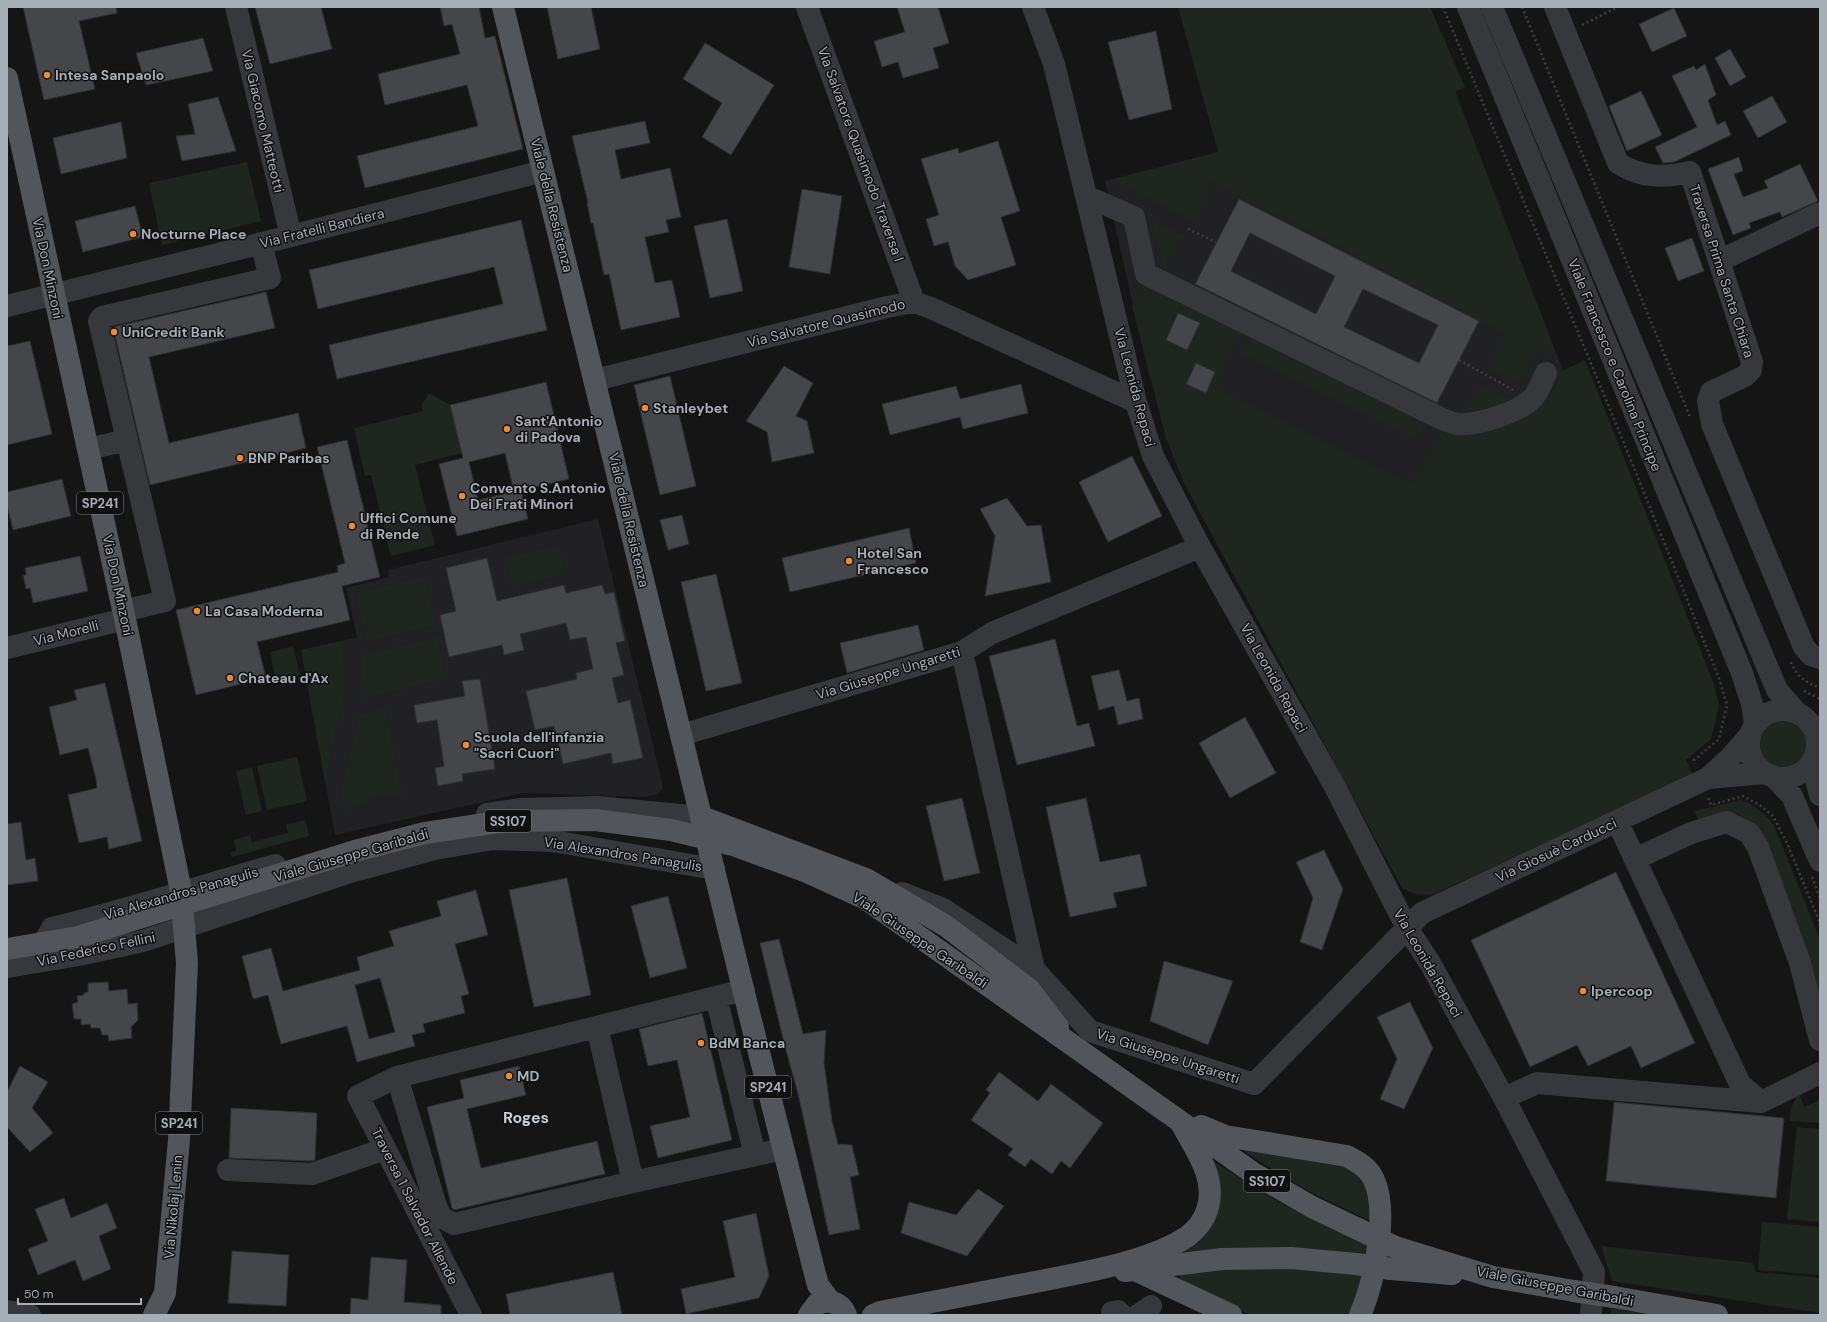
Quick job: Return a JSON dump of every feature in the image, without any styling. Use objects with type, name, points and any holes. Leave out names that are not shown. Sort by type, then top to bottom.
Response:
[{"type":"main road","name":"Viale della Resistenza","points":[[503,7],[596,380],[714,869]]},
{"type":"main road","name":"Via Don Minzoni","points":[[7,78],[124,615],[181,891],[184,928]]},
{"type":"main road","points":[[702,817],[866,879],[946,926],[1029,989],[1069,1043]]},
{"type":"main road","name":"Viale Giuseppe Garibaldi","points":[[7,950],[78,937],[355,851],[424,833],[505,821],[596,820],[671,830],[733,845],[807,872],[866,899],[1253,1172],[1312,1207],[1395,1247],[1493,1277],[1717,1315]]},
{"type":"main road","name":"SP241","points":[[714,869],[818,1285],[839,1308]]},
{"type":"main road","name":"Via Nikolaj Lenin","points":[[154,1315],[165,1292],[179,1140],[187,963],[184,928]]},
{"type":"main road","points":[[809,1315],[817,1304],[877,1313],[1092,1271],[1151,1254],[1179,1242],[1189,1235],[1203,1218],[1207,1210],[1211,1187],[1198,1153],[1173,1117]]},
{"type":"main road","points":[[1173,1117],[1225,1136],[1347,1156],[1365,1166],[1374,1179],[1379,1204],[1380,1229],[1371,1283],[1360,1315]]},
{"type":"main road","points":[[1092,1271],[1137,1271],[1222,1259],[1291,1258],[1391,1269],[1493,1277]]},
{"type":"main road","points":[[1137,1271],[1231,1315]]},
{"type":"street","name":"Via Giacomo Matteotti","points":[[236,7],[291,236]]},
{"type":"street","name":"Via Salvatore Quasimodo Traversa I","points":[[807,7],[914,302]]},
{"type":"street","name":"Via Leonida Repaci","points":[[1033,7],[1054,64],[1136,402],[1153,456],[1200,548],[1334,785],[1407,928],[1430,963],[1504,1098],[1594,1272],[1590,1315]]},
{"type":"street","name":"Viale Francesco e Carolina Principe","points":[[1468,7],[1742,673],[1752,704],[1753,730],[1749,746],[1752,758],[1757,766],[1792,796],[1816,869]]},
{"type":"street","name":"Viale Francesco e Carolina Principe","points":[[1492,7],[1777,690],[1807,715],[1815,730],[1820,795]]},
{"type":"street","name":"Traversa Prima Santa Chiara","points":[[1555,7],[1618,163],[1629,170],[1646,176],[1662,177],[1690,172],[1752,362],[1751,370],[1745,376],[1712,392],[1708,401],[1712,424],[1804,647],[1811,655],[1820,658]]},
{"type":"street","name":"Via Fratelli Bandiera","points":[[7,306],[291,236],[543,171]]},
{"type":"street","points":[[1086,196],[1134,217],[1146,274],[1440,418],[1456,424],[1470,424],[1512,411],[1531,400],[1546,374]]},
{"type":"street","points":[[1719,261],[1820,213]]},
{"type":"street","points":[[88,450],[128,440],[99,321],[102,318],[270,278],[261,243]]},
{"type":"street","points":[[163,268],[171,301]]},
{"type":"street","name":"Via Salvatore Quasimodo","points":[[596,380],[887,307],[914,302],[931,308],[1136,402]]},
{"type":"street","name":"Via Morelli","points":[[7,648],[165,602],[128,440]]},
{"type":"street","name":"Via Giuseppe Ungaretti","points":[[681,735],[962,652],[992,633],[1200,548]]},
{"type":"street","points":[[962,652],[1034,969]]},
{"type":"street","points":[[1753,730],[1763,716],[1774,711],[1786,710],[1807,715]]},
{"type":"street","name":"Via Giosuè Carducci","points":[[1407,928],[1422,913],[1705,780],[1730,758],[1753,730]]},
{"type":"street","points":[[1769,775],[1784,778],[1795,776],[1804,771],[1816,755]]},
{"type":"street","name":"Via Giosuè Carducci","points":[[1705,780],[1769,775]]},
{"type":"street","name":"Via Alexandros Panagulis","points":[[33,963],[52,928],[99,917],[181,891],[429,822],[521,809],[596,807],[702,817]]},
{"type":"street","points":[[1617,821],[1740,1084],[1761,1102]]},
{"type":"street","points":[[1635,859],[1691,833],[1727,822],[1749,833],[1758,847],[1799,959],[1820,1040]]},
{"type":"street","name":"Via Alexandros Panagulis","points":[[184,928],[347,873],[435,850],[493,839],[553,841],[714,869]]},
{"type":"street","name":"Via Giuseppe Ungaretti","points":[[866,879],[943,909],[1034,969],[1090,1031],[1254,1084],[1407,928]]},
{"type":"street","name":"Via Federico Fellini","points":[[7,967],[86,954],[143,941],[184,928]]},
{"type":"street","points":[[744,990],[398,1077],[435,1203],[441,1217],[454,1224],[633,1182],[784,1149]]},
{"type":"street","points":[[716,997],[755,1155]]},
{"type":"street","points":[[596,1027],[633,1182]]},
{"type":"street","points":[[1706,1098],[1721,1089],[1731,1080],[1734,1070]]},
{"type":"street","points":[[1504,1098],[1537,1082],[1761,1102],[1820,1073]]},
{"type":"street","name":"Traversa 1 Salvador Allende","points":[[398,1077],[358,1096],[471,1315]]},
{"type":"street","points":[[228,1170],[312,1174],[386,1149]]},
{"type":"street","points":[[7,1311],[30,1315]]},
{"type":"path","points":[[1443,7],[1624,443],[1720,681],[1726,705],[1719,739],[1694,760],[1705,780],[1711,805],[1743,796],[1761,806],[1773,816],[1787,843],[1820,923]]},
{"type":"path","points":[[1522,7],[1691,420]]},
{"type":"path","points":[[1579,26],[1618,7]]},
{"type":"path","points":[[1188,229],[1216,242]]},
{"type":"path","points":[[1459,360],[1531,400]]},
{"type":"path","points":[[1788,656],[1795,674],[1810,684],[1820,688]]},
{"type":"path","points":[[1816,869],[1820,898]]},
{"type":"shaded area","points":[[1178,7],[1430,7],[1465,87],[1455,92],[1556,354],[1538,352],[1521,383],[1489,369],[1507,334],[1213,181],[1192,222],[1114,179],[1218,152]]},
{"type":"shaded area","points":[[1455,91],[1578,409],[1354,520],[1149,376],[1105,181]]},
{"type":"shaded area","points":[[247,162],[261,221],[162,245],[149,183]]},
{"type":"shaded area","points":[[1156,222],[1183,236],[1165,272],[1152,223]]},
{"type":"shaded area","points":[[1145,283],[1243,328],[1214,388],[1412,484],[1443,426],[1520,416],[1556,387],[1563,371],[1585,360],[1714,684],[1719,705],[1711,739],[1686,760],[1693,775],[1434,894],[1418,894],[1402,888],[1183,481],[1166,438],[1132,306]]},
{"type":"shaded area","points":[[1254,334],[1428,418],[1417,439],[1243,355]]},
{"type":"shaded area","points":[[1480,385],[1512,400],[1465,418]]},
{"type":"shaded area","points":[[429,393],[450,405],[462,453],[415,465],[435,545],[391,556],[371,475],[365,476],[354,428],[423,411],[421,406]]},
{"type":"shaded area","points":[[598,519],[663,788],[658,794],[644,797],[523,793],[335,835],[301,650],[357,637],[346,588],[389,577],[388,570]]},
{"type":"shaded area","points":[[559,546],[565,574],[512,586],[506,558]]},
{"type":"shaded area","points":[[424,577],[435,625],[367,641],[356,593]]},
{"type":"shaded area","points":[[438,637],[443,663],[440,680],[363,698],[362,655]]},
{"type":"shaded area","points":[[343,641],[344,690],[325,781],[301,650]]},
{"type":"shaded area","points":[[293,646],[300,675],[276,681],[270,652]]},
{"type":"shaded area","points":[[385,709],[402,794],[390,797],[383,794],[344,810],[342,790],[359,715]]},
{"type":"shaded area","points":[[1785,720],[1795,722],[1803,727],[1808,735],[1810,745],[1808,755],[1803,763],[1795,768],[1785,770],[1775,768],[1767,763],[1762,755],[1760,745],[1762,735],[1767,727],[1775,722]]},
{"type":"shaded area","points":[[297,757],[307,801],[267,810],[257,766]]},
{"type":"shaded area","points":[[252,767],[262,811],[246,815],[236,771]]},
{"type":"shaded area","points":[[1741,800],[1759,810],[1774,825],[1820,940],[1820,1013],[1756,827],[1738,814],[1699,821],[1694,811]]},
{"type":"shaded area","points":[[305,820],[309,836],[232,857],[230,853],[236,851],[234,840],[250,835],[252,842],[288,833],[286,825]]},
{"type":"shaded area","points":[[1799,1093],[1804,1107],[1820,1100],[1820,1123],[1789,1121],[1792,1106]]},
{"type":"shaded area","points":[[1797,1127],[1820,1129],[1820,1222],[1787,1219]]},
{"type":"shaded area","points":[[1235,1146],[1340,1161],[1364,1174],[1371,1221],[1308,1191]]},
{"type":"shaded area","points":[[1214,1162],[1279,1202],[1332,1229],[1394,1256],[1393,1260],[1177,1253],[1188,1243]]},
{"type":"shaded area","points":[[1762,1222],[1820,1227],[1820,1275],[1758,1270]]},
{"type":"shaded area","points":[[1601,1246],[1753,1263],[1756,1272],[1820,1278],[1820,1313],[1612,1281]]},
{"type":"shaded area","points":[[1246,1266],[1364,1273],[1351,1315],[1250,1315],[1179,1282],[1181,1269]]},
{"type":"shaded area","points":[[1611,1308],[1654,1315],[1610,1315]]},
{"type":"building","points":[[23,7],[116,7],[117,13],[79,21],[95,89],[44,100]]},
{"type":"building","points":[[255,7],[321,7],[332,49],[270,64]]},
{"type":"building","points":[[440,7],[479,7],[485,38],[495,36],[523,149],[365,188],[357,156],[478,126],[467,85],[385,105],[378,74],[460,54],[452,24],[444,26]]},
{"type":"building","points":[[547,7],[591,7],[600,49],[558,59]]},
{"type":"building","points":[[897,7],[938,7],[949,43],[933,48],[939,68],[903,78],[898,62],[882,67],[874,41],[905,32]]},
{"type":"building","points":[[1674,8],[1687,36],[1652,52],[1639,24]]},
{"type":"building","points":[[1156,31],[1172,109],[1129,120],[1108,42]]},
{"type":"building","points":[[203,38],[213,71],[146,85],[136,53]]},
{"type":"building","points":[[705,43],[774,85],[731,155],[702,137],[722,103],[683,79]]},
{"type":"building","points":[[1730,49],[1746,77],[1730,86],[1715,58]]},
{"type":"building","points":[[1705,64],[1716,95],[1708,100],[1717,125],[1725,121],[1731,135],[1674,162],[1663,163],[1655,147],[1697,127],[1672,76],[1694,66],[1696,70]]},
{"type":"building","points":[[1641,91],[1662,135],[1627,151],[1609,106]]},
{"type":"building","points":[[1772,96],[1787,122],[1758,138],[1743,111]]},
{"type":"building","points":[[218,97],[236,151],[182,161],[176,136],[195,134],[188,104]]},
{"type":"building","points":[[645,121],[650,143],[615,150],[621,179],[670,168],[681,217],[666,220],[669,232],[645,237],[655,283],[672,280],[680,317],[621,330],[609,274],[604,275],[572,136]]},
{"type":"building","points":[[121,122],[127,158],[61,174],[53,138]]},
{"type":"building","points":[[998,141],[1020,211],[1001,217],[1016,265],[968,280],[955,266],[948,242],[934,246],[926,219],[939,215],[921,159],[958,148],[959,153]]},
{"type":"building","points":[[1739,157],[1743,171],[1734,174],[1743,197],[1768,188],[1764,181],[1800,164],[1818,201],[1782,217],[1780,212],[1749,223],[1751,228],[1733,235],[1708,169]]},
{"type":"building","points":[[802,189],[842,196],[830,274],[789,267]]},
{"type":"building","points":[[1239,199],[1479,321],[1437,403],[1195,284]],"holes":[[[1250,233],[1335,276],[1316,314],[1231,271]],[[1363,289],[1438,325],[1419,363],[1344,327]]]},
{"type":"building","points":[[135,206],[143,237],[83,252],[75,221]]},
{"type":"building","points":[[727,219],[743,291],[710,298],[694,226]]},
{"type":"building","points":[[521,220],[547,330],[337,379],[329,345],[503,304],[494,267],[318,309],[309,270]]},
{"type":"building","points":[[1692,238],[1704,271],[1678,281],[1665,248]]},
{"type":"building","points":[[266,292],[275,328],[149,357],[169,443],[298,413],[306,448],[150,485],[113,327]]},
{"type":"building","points":[[1178,313],[1200,323],[1187,350],[1166,340]]},
{"type":"building","points":[[30,341],[52,434],[7,445],[7,346]]},
{"type":"building","points":[[1196,363],[1215,372],[1206,393],[1186,384]]},
{"type":"building","points":[[784,366],[813,383],[796,416],[807,421],[814,453],[772,462],[767,432],[746,421]]},
{"type":"building","points":[[670,376],[696,486],[660,495],[634,385]]},
{"type":"building","name":"Sant'Antonio di Padova","points":[[546,382],[569,479],[521,490],[528,519],[457,536],[439,464],[463,458],[450,405]],"holes":[[[505,453],[514,492],[478,500],[469,462]]]},
{"type":"building","points":[[1021,384],[1028,413],[963,429],[960,417],[890,435],[882,404],[956,386],[960,399]]},
{"type":"building","points":[[347,440],[380,577],[342,586],[350,620],[257,642],[266,678],[196,695],[176,610],[338,572],[337,566],[345,563],[317,447]]},
{"type":"building","points":[[1132,456],[1162,516],[1108,542],[1079,482]]},
{"type":"building","points":[[62,479],[71,516],[13,530],[7,505],[7,492]]},
{"type":"building","points":[[1007,498],[1027,526],[1041,525],[1051,582],[985,596],[995,536],[980,509]]},
{"type":"building","points":[[682,515],[689,544],[668,550],[660,520]]},
{"type":"building","name":"Hotel San Francesco","points":[[909,528],[916,563],[790,592],[782,558]]},
{"type":"building","points":[[80,556],[88,591],[33,603],[30,588],[26,589],[23,575],[26,575],[25,568]]},
{"type":"building","points":[[487,558],[497,601],[564,585],[566,593],[602,585],[605,594],[614,592],[625,641],[616,643],[624,675],[612,678],[618,703],[630,700],[643,758],[613,764],[611,753],[563,764],[554,726],[535,730],[526,691],[577,679],[576,673],[593,669],[586,637],[570,640],[566,623],[520,634],[524,650],[504,655],[502,645],[449,657],[440,615],[456,611],[446,568]]},
{"type":"building","points":[[716,574],[742,683],[706,691],[681,582]]},
{"type":"building","points":[[918,625],[924,650],[847,673],[840,643]]},
{"type":"building","points":[[1055,639],[1077,726],[1089,723],[1095,746],[1017,765],[989,656]]},
{"type":"building","points":[[1119,670],[1127,701],[1139,698],[1143,719],[1118,725],[1114,706],[1099,710],[1091,676]]},
{"type":"building","name":"Scuola dell'infanzia \"Sacri Cuori\"","points":[[480,679],[495,769],[462,774],[463,781],[438,786],[435,768],[444,766],[437,720],[417,723],[414,705],[465,696],[462,681]]},
{"type":"building","points":[[105,683],[142,841],[109,849],[107,837],[79,843],[68,795],[97,788],[96,779],[88,748],[60,755],[49,707],[77,700],[74,690]]},
{"type":"building","points":[[1245,717],[1276,773],[1230,798],[1199,743]]},
{"type":"building","points":[[962,798],[980,873],[944,881],[926,806]]},
{"type":"building","points":[[1086,798],[1100,862],[1140,854],[1147,886],[1113,893],[1117,907],[1070,917],[1046,807]]},
{"type":"building","points":[[21,822],[26,860],[35,858],[38,881],[7,885],[7,824]]},
{"type":"building","points":[[1324,850],[1343,889],[1322,950],[1300,942],[1313,898],[1296,862]]},
{"type":"building","name":"Ipercoop","points":[[1616,872],[1695,1043],[1641,1068],[1631,1046],[1588,1066],[1577,1045],[1530,1067],[1471,940]]},
{"type":"building","points":[[567,878],[591,995],[534,1007],[509,890]]},
{"type":"building","points":[[476,890],[488,935],[455,944],[469,994],[461,996],[465,1013],[423,1024],[425,1032],[412,1035],[415,1046],[357,1062],[347,1026],[281,1044],[268,995],[253,999],[242,956],[271,948],[283,991],[360,970],[357,957],[394,946],[389,931],[441,916],[437,901]],"holes":[[[380,978],[395,1032],[369,1039],[355,985]]]},
{"type":"building","points":[[668,896],[687,968],[650,978],[631,906]]},
{"type":"building","points":[[779,939],[803,1034],[826,1030],[824,1063],[832,1121],[838,1144],[852,1145],[859,1175],[850,1177],[860,1229],[829,1235],[799,1098],[760,943]]},
{"type":"building","points":[[1164,961],[1233,981],[1208,1045],[1150,1021]]},
{"type":"building","points":[[108,982],[109,991],[127,989],[128,1004],[137,1003],[138,1020],[131,1027],[132,1038],[109,1041],[108,1035],[102,1035],[100,1028],[91,1028],[90,1024],[81,1025],[81,1019],[74,1019],[72,1004],[78,1002],[77,996],[84,995],[84,993],[88,992],[88,983]]},
{"type":"building","points":[[1410,1002],[1433,1048],[1404,1109],[1380,1099],[1397,1059],[1377,1017]]},
{"type":"building","points":[[702,1013],[732,1140],[658,1158],[650,1126],[690,1117],[677,1060],[648,1066],[639,1029]]},
{"type":"building","points":[[20,1066],[48,1082],[32,1108],[53,1133],[30,1152],[7,1127],[7,1092]]},
{"type":"building","points":[[519,1066],[526,1095],[467,1109],[481,1168],[597,1141],[605,1174],[454,1210],[452,1208],[427,1107],[464,1098],[460,1080]]},
{"type":"building","points":[[999,1072],[1038,1101],[1051,1084],[1103,1123],[1070,1168],[1061,1161],[1052,1174],[1031,1159],[1025,1167],[1008,1155],[1013,1149],[971,1120],[990,1093],[986,1090]]},
{"type":"building","points":[[1614,1102],[1784,1118],[1776,1198],[1606,1181]]},
{"type":"building","points":[[231,1108],[317,1113],[315,1160],[229,1158]]},
{"type":"building","points":[[978,1189],[1004,1206],[967,1256],[901,1233],[909,1202],[956,1215]]},
{"type":"building","points":[[64,1198],[71,1218],[107,1203],[117,1228],[99,1236],[111,1269],[83,1281],[75,1260],[38,1275],[28,1249],[48,1241],[35,1209]]},
{"type":"building","points":[[756,1213],[769,1276],[759,1298],[686,1314],[681,1289],[735,1277],[723,1221]]},
{"type":"building","points":[[232,1251],[289,1255],[286,1306],[228,1303]]},
{"type":"building","points":[[371,1257],[407,1260],[404,1302],[441,1305],[441,1315],[350,1315],[351,1298],[368,1300]]},
{"type":"building","points":[[613,1272],[622,1315],[510,1315],[506,1294]]},
{"type":"place","name":"Intesa Sanpaolo","points":[[47,75]]},
{"type":"place","name":"Nocturne Place","points":[[133,234]]},
{"type":"place","name":"UniCredit Bank","points":[[114,332]]},
{"type":"place","name":"Stanleybet","points":[[645,408]]},
{"type":"place","name":"Sant'Antonio di Padova","points":[[507,429]]},
{"type":"place","name":"BNP Paribas","points":[[240,458]]},
{"type":"place","name":"Convento S.Antonio Dei Frati Minori","points":[[462,496]]},
{"type":"place","name":"Uffici Comune di Rende","points":[[352,526]]},
{"type":"place","name":"Hotel San Francesco","points":[[849,561]]},
{"type":"place","name":"La Casa Moderna","points":[[197,611]]},
{"type":"place","name":"Chateau d'Ax","points":[[230,678]]},
{"type":"place","name":"Scuola dell'infanzia \"Sacri Cuori\"","points":[[466,745]]},
{"type":"place","name":"Ipercoop","points":[[1583,991]]},
{"type":"place","name":"BdM Banca","points":[[701,1043]]},
{"type":"place","name":"MD","points":[[509,1076]]},
{"type":"district","name":"Roges","points":[[526,1117]]}]
